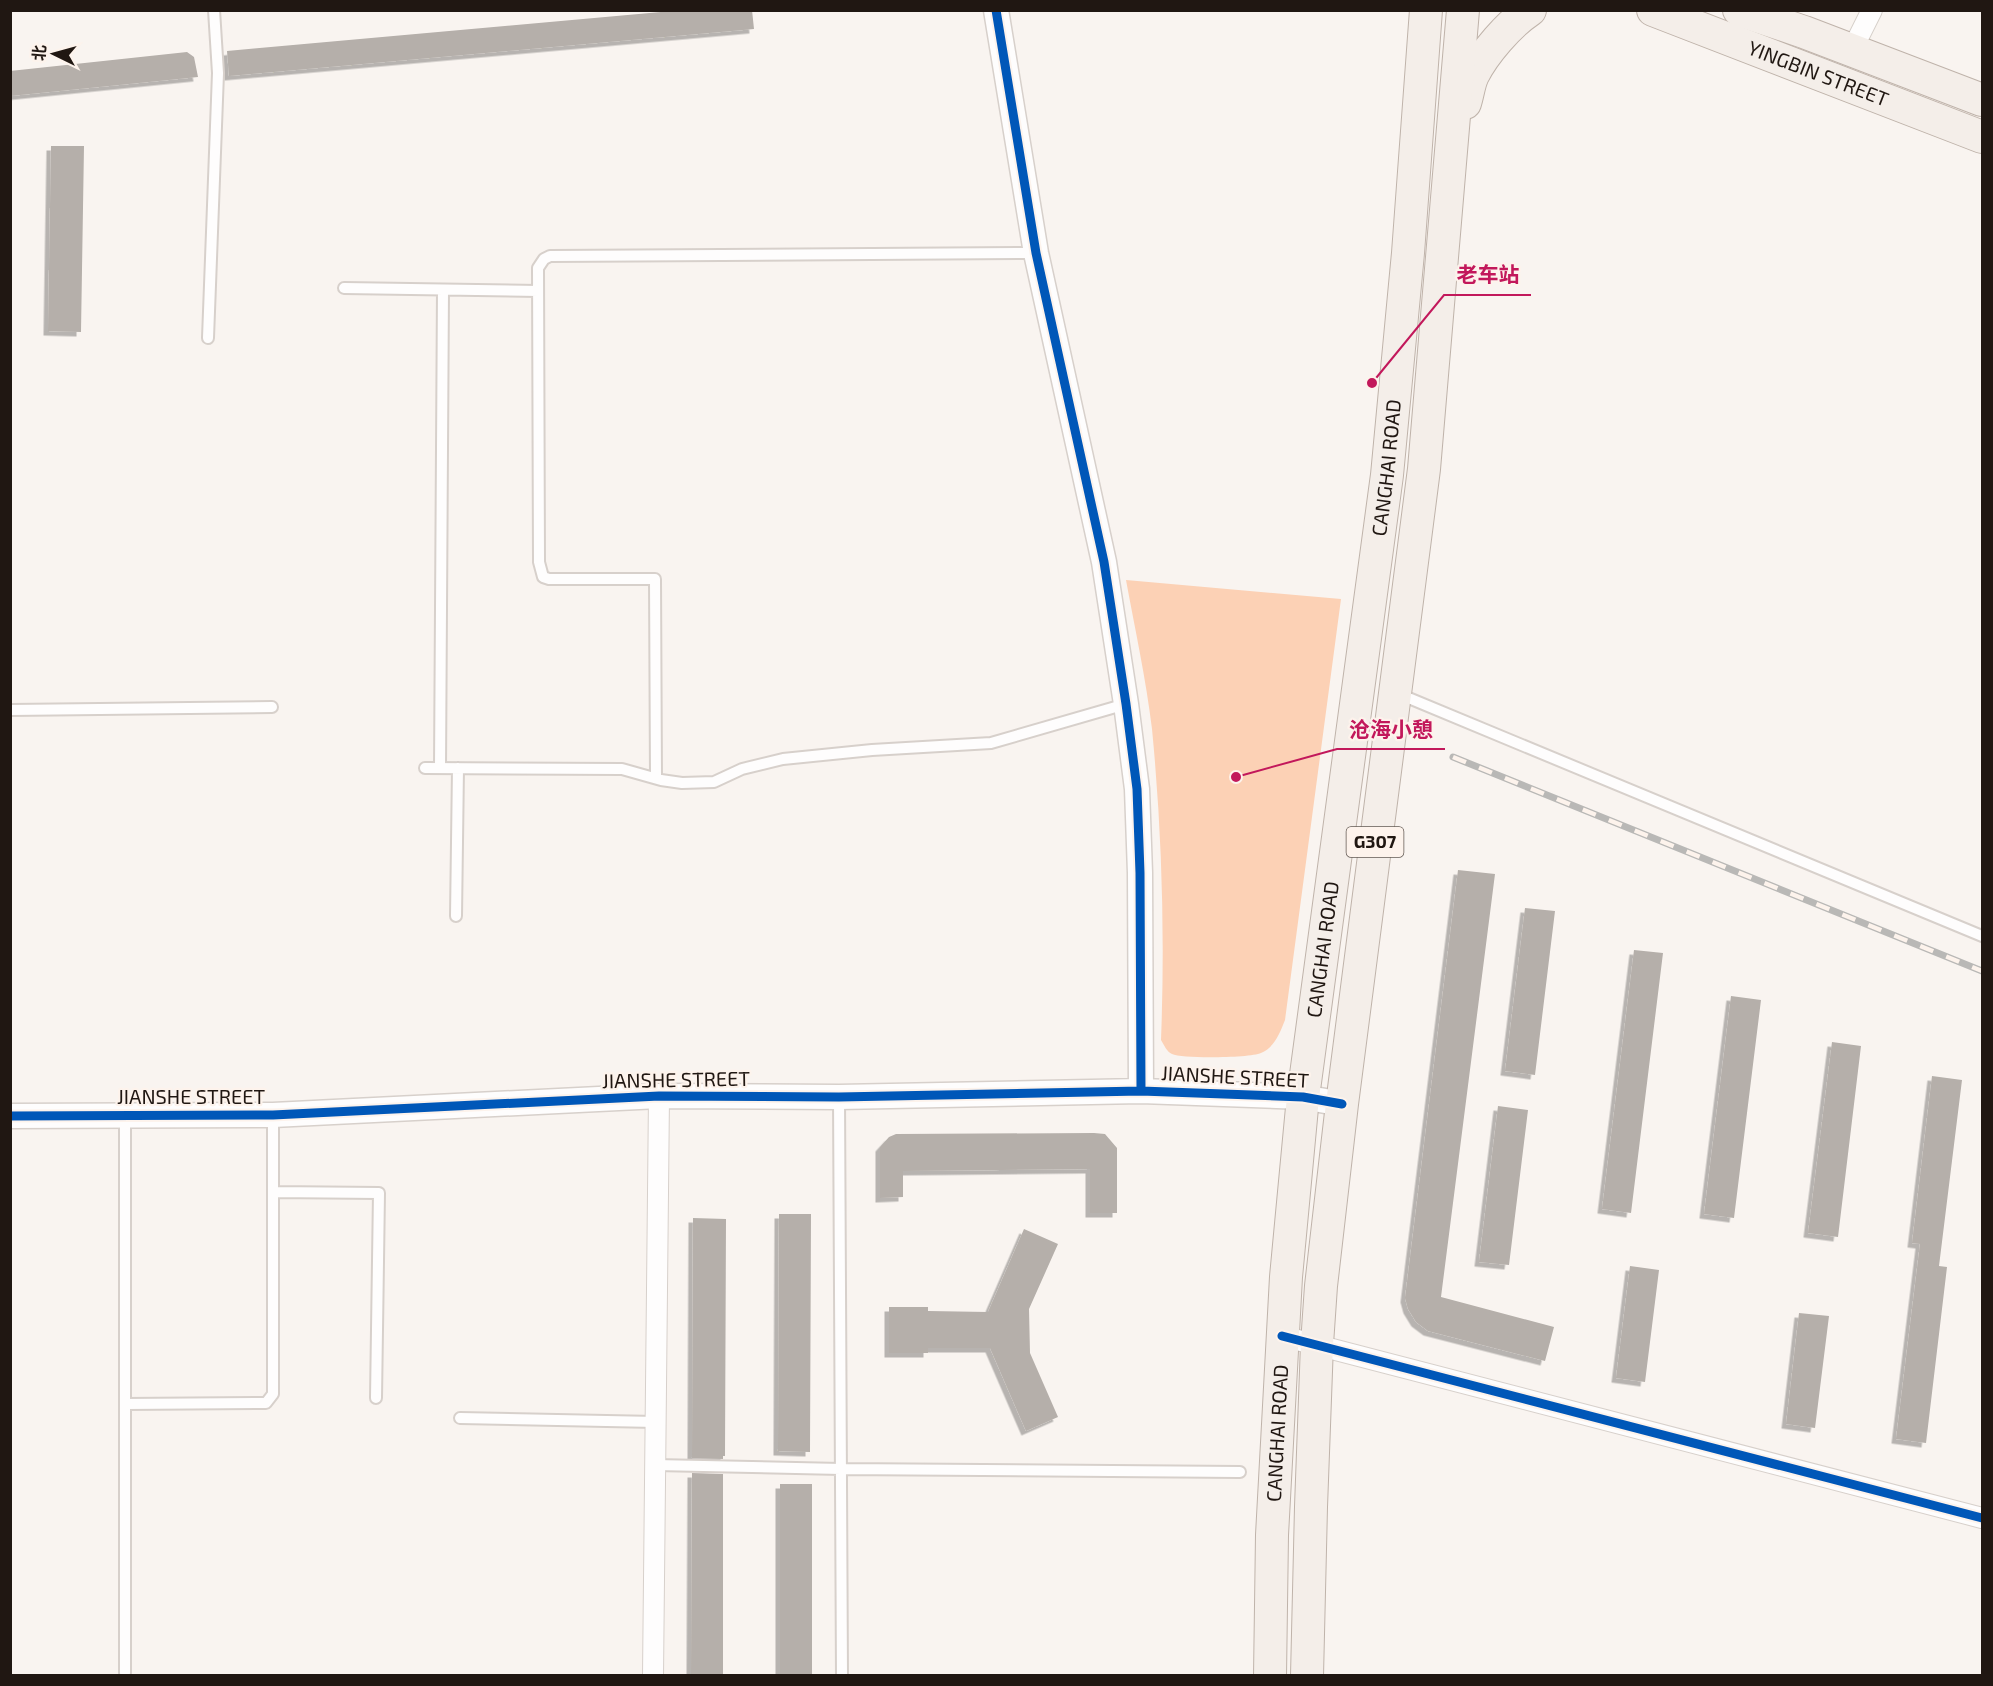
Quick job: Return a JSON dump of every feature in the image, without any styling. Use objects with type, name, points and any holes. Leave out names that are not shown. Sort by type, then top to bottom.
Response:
[{"type":"main road","points":[[1402,10],[1416,40],[1423,66]]},
{"type":"main road","name":"CANGHAI ROAD","points":[[1270,1676],[1272,1534],[1286,1277],[1303,1097],[1387,475],[1408,253],[1426,10]]},
{"type":"main road","name":"CANGHAI ROAD","points":[[1307,1676],[1317,1344],[1321,1286],[1342,1104],[1424,469],[1463,10]]},
{"type":"main road","points":[[1451,153],[1473,76],[1492,48],[1521,16],[1530,10]]},
{"type":"main road","name":"YINGBIN STREET","points":[[1653,10],[1983,137]]},
{"type":"main road","name":"YINGBIN STREET","points":[[1739,10],[1804,32],[1983,100]]},
{"type":"main road","points":[[1769,10],[1804,32]]},
{"type":"street","points":[[996,10],[1036,253],[1104,562],[1126,705],[1137,789],[1140,852],[1141,1091]]},
{"type":"street","points":[[1852,50],[1872,10]]},
{"type":"street","name":"JIANSHE STREET","points":[[10,1116],[273,1115],[659,1096],[839,1097],[1141,1091],[1303,1097],[1342,1104]]},
{"type":"street","points":[[653,1676],[659,1096]]},
{"type":"street","points":[[1282,1336],[1983,1518]]},
{"type":"lane","points":[[208,338],[218,73],[214,10]]},
{"type":"lane","points":[[656,778],[656,579],[549,579],[543,577],[539,562],[538,268],[544,259],[550,256],[1036,253]]},
{"type":"lane","points":[[344,288],[538,291]]},
{"type":"lane","points":[[440,768],[443,290]]},
{"type":"lane","points":[[1395,693],[1983,936]]},
{"type":"lane","points":[[425,768],[622,769],[682,783],[714,782],[742,769],[783,759],[872,750],[991,743],[1126,705]]},
{"type":"lane","points":[[10,710],[272,707]]},
{"type":"lane","points":[[456,916],[458,768]]},
{"type":"lane","points":[[839,1097],[842,1676]]},
{"type":"lane","points":[[125,1404],[266,1403],[273,1394],[273,1115]]},
{"type":"lane","points":[[125,1116],[125,1673]]},
{"type":"lane","points":[[273,1192],[379,1193],[376,1398]]},
{"type":"lane","points":[[460,1418],[656,1422]]},
{"type":"lane","points":[[656,1465],[1240,1472]]},
{"type":"shaded area","points":[[1126,580],[1341,599],[1285,1020],[1273,1044],[1266,1051],[1254,1055],[1178,1056],[1169,1052],[1161,1040],[1162,884],[1158,806],[1147,692]]},
{"type":"building","points":[[683,10],[752,10],[754,29],[229,76],[227,51]]},
{"type":"building","points":[[187,52],[194,57],[198,77],[10,96],[10,71]]},
{"type":"building","points":[[51,146],[84,146],[81,332],[48,331]]},
{"type":"building","points":[[1458,870],[1495,874],[1441,1297],[1554,1327],[1545,1361],[1428,1331],[1416,1322],[1408,1309],[1405,1298]]},
{"type":"building","points":[[1525,908],[1555,911],[1535,1075],[1505,1071]]},
{"type":"building","points":[[1634,950],[1663,953],[1631,1213],[1602,1209]]},
{"type":"building","points":[[1731,996],[1761,1000],[1734,1218],[1704,1214]]},
{"type":"building","points":[[1832,1042],[1861,1046],[1838,1237],[1808,1233]]},
{"type":"building","points":[[1932,1076],[1962,1080],[1939,1266],[1947,1267],[1926,1443],[1896,1439],[1920,1244],[1912,1243]]},
{"type":"building","points":[[1498,1106],[1528,1110],[1509,1265],[1479,1262]]},
{"type":"building","points":[[896,1134],[1105,1134],[1117,1148],[1117,1213],[1090,1213],[1090,1169],[903,1171],[903,1197],[880,1198],[880,1147],[889,1137]]},
{"type":"building","points":[[779,1214],[811,1214],[810,1452],[778,1451]]},
{"type":"building","points":[[693,1218],[726,1219],[725,1456],[723,1459],[692,1458]]},
{"type":"building","points":[[1024,1229],[1058,1244],[1029,1309],[1030,1353],[1058,1417],[1026,1431],[990,1348],[928,1348],[928,1353],[889,1353],[889,1307],[928,1307],[928,1311],[988,1312]]},
{"type":"building","points":[[1630,1266],[1659,1270],[1645,1382],[1616,1378]]},
{"type":"building","points":[[1799,1313],[1829,1316],[1815,1428],[1786,1424]]},
{"type":"building","points":[[692,1473],[723,1474],[723,1676],[691,1676]]},
{"type":"building","points":[[780,1484],[812,1484],[812,1676],[780,1676]]},
{"type":"railway","points":[[1453,757],[1982,971]]},
{"type":"cycle path","points":[[996,10],[1036,253],[1104,562],[1126,704],[1137,789],[1140,873],[1141,1091]]},
{"type":"cycle path","points":[[10,1116],[273,1115],[659,1096],[839,1097],[1141,1091],[1303,1097],[1342,1104]]},
{"type":"cycle path","points":[[1282,1336],[1982,1518]]},
{"type":"place","name":"老车站","points":[[1372,383]]},
{"type":"place","name":"沧海小憩","points":[[1236,777]]}]
